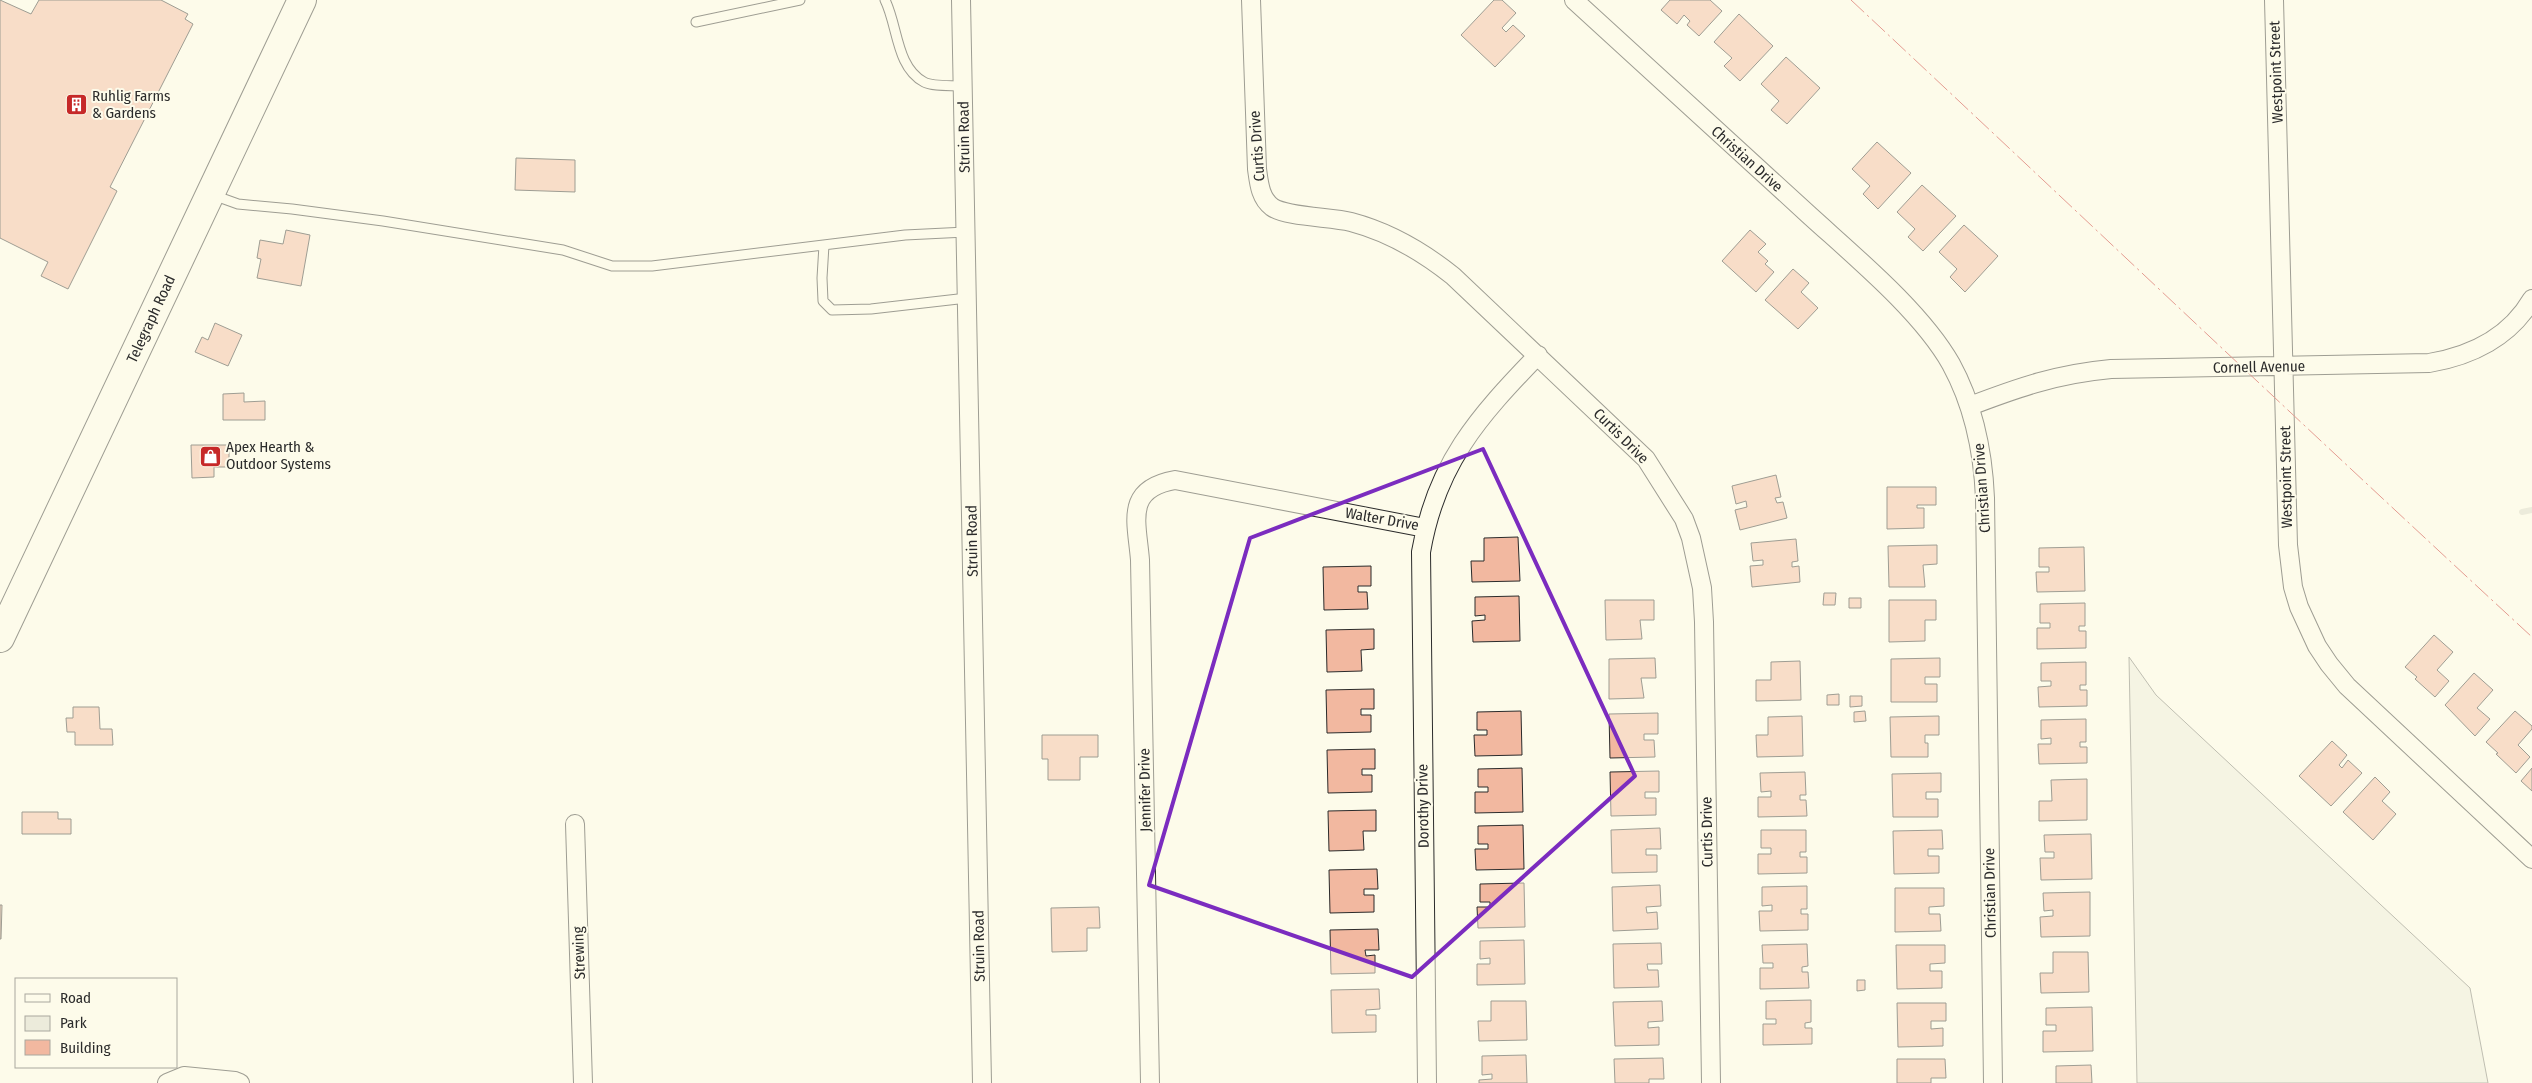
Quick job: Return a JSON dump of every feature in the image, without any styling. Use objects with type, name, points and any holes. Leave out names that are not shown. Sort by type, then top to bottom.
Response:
[{"type":"main road","name":"Telegraph Road","points":[[0,638],[302,0]]},
{"type":"street","name":"Struin Road","points":[[961,0],[982,1083]]},
{"type":"street","name":"Curtis Drive","points":[[1250,0],[1257,169],[1260,189],[1264,199],[1281,212],[1352,222],[1381,232],[1415,249],[1453,276],[1646,459],[1684,519],[1699,570],[1704,622],[1711,1083]]},
{"type":"street","name":"Christian Drive","points":[[1574,0],[1880,281],[1937,342],[1952,365],[1970,406],[1979,439],[1984,490],[1993,1083]]},
{"type":"street","name":"Westpoint Street","points":[[2274,0],[2290,566],[2293,587],[2307,627],[2329,664],[2347,686],[2532,859]]},
{"type":"street","name":"Cornell Avenue","points":[[1970,406],[2024,385],[2077,372],[2111,369],[2429,363],[2451,359],[2476,350],[2505,330],[2532,299]]},
{"type":"street","name":"Walter Drive","points":[[1140,499],[1147,490],[1160,482],[1175,480],[1425,528],[1438,486],[1458,449],[1492,402],[1538,355]]},
{"type":"street","name":"Jennifer Drive","points":[[1140,499],[1135,517],[1140,560],[1150,1083]]},
{"type":"street","name":"Dorothy Drive","points":[[1425,528],[1420,574],[1428,1083]]},
{"type":"street","name":"Strewing","points":[[575,824],[583,1083]]},
{"type":"street","points":[[167,1083],[184,1076],[240,1083]]},
{"type":"lane","points":[[696,22],[800,0]]},
{"type":"lane","points":[[885,0],[892,14],[905,64],[925,83],[963,86]]},
{"type":"lane","points":[[210,194],[238,204],[365,219],[563,250],[612,266],[652,266],[905,236],[966,232]]},
{"type":"lane","points":[[824,245],[823,301],[832,310],[871,309],[967,298]]},
{"type":"highlighted area","points":[[1483,449],[1635,776],[1412,977],[1149,885],[1250,538]]},
{"type":"green space","points":[[2129,657],[2156,695],[2470,988],[2488,1083],[2137,1083]]},
{"type":"building","name":"Ruhlig Farms & Gardens","points":[[0,0],[31,14],[39,0],[161,0],[188,14],[185,19],[193,24],[110,187],[117,191],[68,289],[41,276],[48,262],[0,238]]},
{"type":"building","points":[[1494,0],[1502,0],[1516,13],[1502,28],[1506,32],[1513,25],[1525,36],[1495,67],[1461,35]]},
{"type":"building","points":[[1670,0],[1710,0],[1722,11],[1699,36],[1687,25],[1690,21],[1684,15],[1677,24],[1661,10]]},
{"type":"building","points":[[1739,14],[1773,46],[1740,81],[1724,66],[1732,58],[1714,42]]},
{"type":"building","points":[[1786,57],[1820,88],[1787,124],[1771,110],[1779,101],[1761,84]]},
{"type":"building","points":[[1877,142],[1911,173],[1878,209],[1863,194],[1870,186],[1852,169]]},
{"type":"building","points":[[516,158],[575,160],[575,192],[515,190]]},
{"type":"building","points":[[1922,185],[1956,216],[1923,251],[1908,237],[1915,229],[1897,212]]},
{"type":"building","points":[[1964,225],[1998,256],[1965,292],[1950,277],[1957,269],[1939,252]]},
{"type":"building","points":[[286,230],[310,235],[301,286],[257,278],[261,259],[257,258],[260,240],[283,244]]},
{"type":"building","points":[[1750,230],[1766,244],[1758,252],[1768,261],[1765,264],[1774,272],[1756,292],[1722,261]]},
{"type":"building","points":[[1793,269],[1809,283],[1801,292],[1818,308],[1798,329],[1765,300]]},
{"type":"building","points":[[215,323],[242,335],[228,366],[195,352],[202,337],[208,340]]},
{"type":"building","points":[[244,393],[244,402],[265,401],[265,420],[223,420],[223,394]]},
{"type":"building","name":"Apex Hearth & Outdoor Systems","points":[[191,445],[229,445],[229,467],[214,467],[214,477],[192,478]]},
{"type":"building","points":[[1776,475],[1781,497],[1775,498],[1777,503],[1783,502],[1787,518],[1740,530],[1735,510],[1747,507],[1746,501],[1736,504],[1732,486]]},
{"type":"building","points":[[1887,487],[1936,487],[1936,505],[1917,505],[1917,508],[1924,508],[1924,528],[1887,529]]},
{"type":"building","points":[[1518,537],[1520,581],[1472,582],[1471,561],[1484,561],[1484,538]]},
{"type":"building","points":[[1796,539],[1798,561],[1792,562],[1792,567],[1799,566],[1800,582],[1752,587],[1750,566],[1763,565],[1763,560],[1753,561],[1751,543]]},
{"type":"building","points":[[1937,545],[1937,564],[1923,565],[1925,587],[1889,587],[1888,546]]},
{"type":"building","points":[[2084,547],[2085,591],[2037,592],[2036,572],[2049,572],[2049,567],[2039,567],[2039,548]]},
{"type":"building","points":[[1371,566],[1371,586],[1358,586],[1358,592],[1367,592],[1368,609],[1324,610],[1323,567]]},
{"type":"building","points":[[1824,593],[1836,593],[1835,605],[1823,605]]},
{"type":"building","points":[[1519,596],[1520,641],[1473,642],[1472,621],[1485,620],[1485,615],[1475,616],[1475,597]]},
{"type":"building","points":[[1849,598],[1861,598],[1861,608],[1849,608]]},
{"type":"building","points":[[1605,600],[1654,600],[1654,620],[1640,620],[1642,639],[1606,640]]},
{"type":"building","points":[[1889,600],[1936,600],[1936,620],[1925,620],[1925,641],[1889,642]]},
{"type":"building","points":[[2085,603],[2085,626],[2079,626],[2079,631],[2086,631],[2086,648],[2037,649],[2037,628],[2050,628],[2050,623],[2040,623],[2040,604]]},
{"type":"building","points":[[1374,629],[1374,649],[1361,650],[1362,671],[1327,672],[1326,630]]},
{"type":"building","points":[[2434,635],[2453,652],[2437,670],[2449,681],[2435,697],[2405,667]]},
{"type":"building","points":[[1655,658],[1656,678],[1641,678],[1644,698],[1609,699],[1609,659]]},
{"type":"building","points":[[1940,658],[1940,677],[1925,677],[1925,684],[1937,684],[1937,702],[1891,702],[1891,659]]},
{"type":"building","points":[[1800,661],[1801,700],[1756,701],[1756,680],[1771,680],[1771,662]]},
{"type":"building","points":[[2086,662],[2086,685],[2080,685],[2080,690],[2087,690],[2087,706],[2039,707],[2038,687],[2051,686],[2051,681],[2041,681],[2041,663]]},
{"type":"building","points":[[2474,673],[2493,690],[2477,708],[2490,719],[2475,736],[2445,705]]},
{"type":"building","points":[[1374,689],[1374,709],[1361,709],[1361,715],[1371,715],[1371,732],[1327,733],[1326,690]]},
{"type":"building","points":[[1839,694],[1839,705],[1827,705],[1827,695]]},
{"type":"building","points":[[1850,696],[1862,696],[1862,706],[1850,707]]},
{"type":"building","points":[[73,707],[99,707],[100,729],[112,729],[113,745],[75,745],[75,732],[67,732],[66,718],[73,718]]},
{"type":"building","points":[[1521,711],[1522,755],[1475,756],[1474,735],[1487,735],[1487,730],[1477,730],[1477,712]]},
{"type":"building","points":[[1865,711],[1866,721],[1854,722],[1854,712]]},
{"type":"building","points":[[2515,711],[2532,726],[2532,729],[2518,745],[2530,757],[2516,773],[2486,742]]},
{"type":"building","points":[[1658,713],[1658,734],[1644,734],[1644,740],[1654,740],[1655,757],[1610,758],[1609,714]]},
{"type":"building","points":[[1802,716],[1803,756],[1757,757],[1756,735],[1768,735],[1768,717]]},
{"type":"building","points":[[1939,716],[1939,735],[1925,735],[1925,743],[1928,743],[1928,757],[1891,757],[1890,717]]},
{"type":"building","points":[[2086,719],[2086,742],[2080,742],[2080,747],[2087,747],[2087,763],[2039,764],[2038,744],[2051,744],[2051,738],[2041,739],[2041,720]]},
{"type":"building","points":[[1042,735],[1098,735],[1098,757],[1080,757],[1080,780],[1048,780],[1048,759],[1042,759]]},
{"type":"building","points":[[2332,741],[2347,755],[2339,765],[2342,768],[2348,760],[2362,773],[2331,806],[2299,776]]},
{"type":"building","points":[[1375,749],[1375,769],[1362,769],[1362,775],[1372,775],[1372,792],[1328,793],[1327,750]]},
{"type":"building","points":[[1522,768],[1523,812],[1475,813],[1475,792],[1488,792],[1488,787],[1478,787],[1478,769]]},
{"type":"building","points":[[2532,768],[2532,791],[2521,781]]},
{"type":"building","points":[[1659,771],[1659,792],[1645,792],[1645,798],[1656,798],[1656,815],[1611,816],[1610,772]]},
{"type":"building","points":[[1805,772],[1806,795],[1800,795],[1800,800],[1806,800],[1807,816],[1758,817],[1758,797],[1771,797],[1771,791],[1761,792],[1760,773]]},
{"type":"building","points":[[1941,773],[1941,792],[1926,792],[1926,799],[1938,799],[1938,817],[1893,817],[1892,774]]},
{"type":"building","points":[[2375,777],[2390,792],[2382,801],[2396,814],[2373,840],[2343,812]]},
{"type":"building","points":[[2087,779],[2087,820],[2039,821],[2039,801],[2052,801],[2051,780]]},
{"type":"building","points":[[1376,810],[1376,831],[1363,831],[1364,850],[1329,851],[1328,811]]},
{"type":"building","points":[[22,812],[58,812],[58,819],[71,819],[71,834],[22,834]]},
{"type":"building","points":[[1523,825],[1524,869],[1476,870],[1475,849],[1488,849],[1488,844],[1478,844],[1478,826]]},
{"type":"building","points":[[1660,828],[1661,849],[1646,849],[1646,855],[1657,855],[1657,872],[1612,873],[1611,830]]},
{"type":"building","points":[[1761,830],[1806,830],[1806,852],[1800,852],[1800,857],[1807,857],[1807,873],[1758,874],[1758,854],[1771,854],[1771,848],[1761,848]]},
{"type":"building","points":[[1942,830],[1943,849],[1928,849],[1928,856],[1939,856],[1939,873],[1894,874],[1893,831]]},
{"type":"building","points":[[2091,834],[2092,879],[2041,880],[2040,858],[2054,858],[2054,852],[2045,852],[2044,835]]},
{"type":"building","points":[[1377,869],[1378,889],[1364,889],[1364,895],[1374,895],[1374,912],[1330,913],[1329,870]]},
{"type":"building","points":[[1524,883],[1525,927],[1478,928],[1477,907],[1490,907],[1490,902],[1480,902],[1480,884]]},
{"type":"building","points":[[1660,885],[1661,906],[1646,907],[1647,913],[1657,912],[1658,929],[1613,931],[1612,887]]},
{"type":"building","points":[[1807,886],[1807,909],[1801,909],[1801,914],[1808,914],[1808,930],[1760,931],[1759,911],[1772,911],[1772,905],[1762,906],[1762,887]]},
{"type":"building","points":[[1895,888],[1944,888],[1944,906],[1929,907],[1929,914],[1940,914],[1941,931],[1895,932]]},
{"type":"building","points":[[2090,892],[2090,936],[2041,937],[2040,917],[2053,916],[2053,910],[2044,911],[2043,893]]},
{"type":"building","points":[[0,905],[2,905],[1,939],[0,939]]},
{"type":"building","points":[[1099,907],[1100,928],[1087,928],[1087,951],[1052,952],[1051,908]]},
{"type":"building","points":[[1378,929],[1379,950],[1365,950],[1366,956],[1375,955],[1375,973],[1331,974],[1330,930]]},
{"type":"building","points":[[1524,940],[1525,984],[1477,985],[1477,964],[1490,964],[1490,958],[1480,959],[1480,941]]},
{"type":"building","points":[[1661,943],[1662,964],[1647,964],[1648,970],[1658,970],[1659,987],[1614,988],[1613,944]]},
{"type":"building","points":[[1807,944],[1808,966],[1802,967],[1802,972],[1808,972],[1809,988],[1760,989],[1760,968],[1773,968],[1773,963],[1763,963],[1762,945]]},
{"type":"building","points":[[1896,945],[1945,945],[1945,963],[1930,964],[1930,971],[1942,971],[1942,988],[1897,989]]},
{"type":"building","points":[[2053,952],[2088,952],[2089,992],[2041,993],[2040,973],[2053,973]]},
{"type":"building","points":[[1857,980],[1865,980],[1865,990],[1857,991]]},
{"type":"building","points":[[1379,989],[1380,1009],[1366,1010],[1366,1015],[1376,1015],[1376,1032],[1332,1033],[1331,990]]},
{"type":"building","points":[[1811,1000],[1811,1022],[1805,1023],[1805,1028],[1812,1028],[1812,1044],[1763,1045],[1763,1024],[1776,1024],[1776,1019],[1766,1019],[1766,1001]]},
{"type":"building","points":[[1491,1001],[1526,1001],[1527,1040],[1479,1041],[1478,1021],[1491,1021]]},
{"type":"building","points":[[1662,1001],[1663,1021],[1648,1022],[1648,1028],[1659,1027],[1659,1045],[1615,1046],[1613,1002]]},
{"type":"building","points":[[1897,1003],[1946,1003],[1946,1021],[1931,1021],[1931,1029],[1943,1028],[1943,1046],[1898,1047]]},
{"type":"building","points":[[2092,1007],[2093,1051],[2043,1052],[2043,1031],[2056,1031],[2056,1025],[2046,1025],[2046,1008]]},
{"type":"building","points":[[1526,1055],[1527,1083],[1479,1083],[1479,1080],[1492,1079],[1492,1074],[1482,1075],[1482,1056]]},
{"type":"building","points":[[1663,1058],[1664,1079],[1649,1079],[1649,1083],[1615,1083],[1614,1059]]},
{"type":"building","points":[[1897,1059],[1945,1059],[1946,1078],[1931,1078],[1931,1083],[1897,1083]]},
{"type":"building","points":[[2091,1065],[2092,1083],[2056,1083],[2056,1066]]},
{"type":"waterway","points":[[2522,512],[2532,510]]},
{"type":"power","points":[[1851,0],[2532,637]]},
{"type":"place","name":"Ruhlig Farms & Gardens","points":[[76,105]]},
{"type":"place","name":"Apex Hearth & Outdoor Systems","points":[[210,456]]}]
